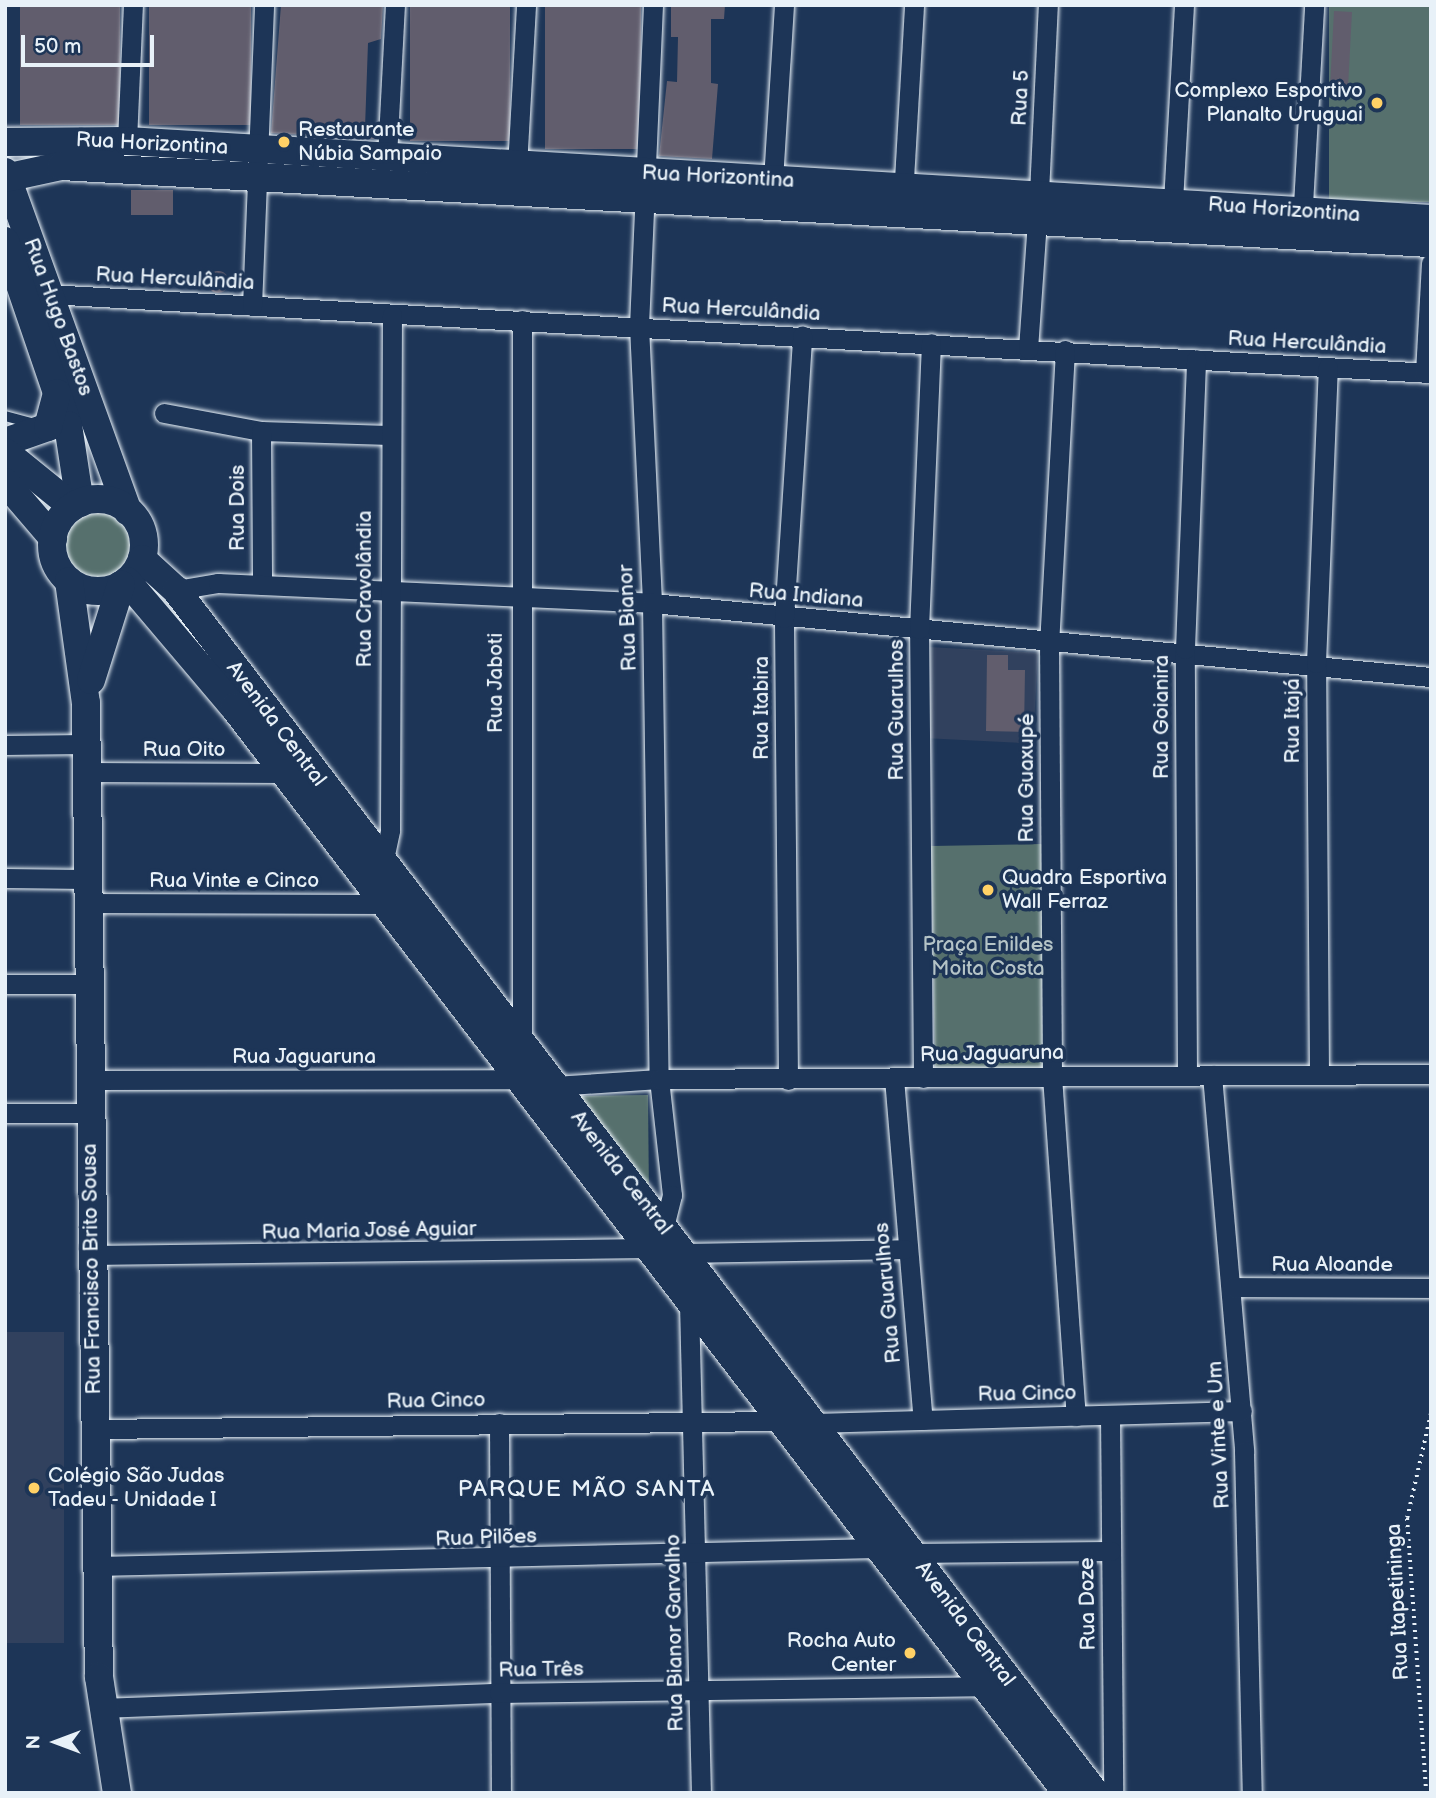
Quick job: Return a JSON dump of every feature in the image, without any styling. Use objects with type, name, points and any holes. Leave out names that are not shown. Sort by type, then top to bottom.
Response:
[{"type":"street","points":[[127,141],[134,5]]},
{"type":"street","points":[[251,306],[255,163],[264,5]]},
{"type":"street","points":[[387,157],[395,5]]},
{"type":"street","points":[[517,167],[526,5]]},
{"type":"street","name":"Rua Bianor","points":[[653,5],[642,186],[639,327],[652,603],[659,1079],[672,1195],[656,1238]]},
{"type":"street","points":[[773,180],[784,5]]},
{"type":"street","points":[[903,199],[914,5]]},
{"type":"street","name":"Rua 5","points":[[1028,349],[1048,5]]},
{"type":"street","points":[[1173,202],[1184,5]]},
{"type":"street","points":[[1303,223],[1314,5]]},
{"type":"street","name":"Rua Horizontina","points":[[5,142],[127,141],[255,163],[1303,223],[1431,219]]},
{"type":"street","name":"Rua Horizontina","points":[[6,176],[61,166],[255,163],[387,157],[517,167],[642,186],[773,180],[903,199]]},
{"type":"street","name":"Rua Hugo Bastos","points":[[6,176],[128,511]]},
{"type":"street","name":"Rua Horizontina","points":[[1038,207],[1173,202],[1431,243]]},
{"type":"street","points":[[5,241],[57,393],[77,505]]},
{"type":"street","points":[[1428,373],[1431,263]]},
{"type":"street","name":"Rua Herculândia","points":[[48,295],[1065,350],[1428,373]]},
{"type":"street","name":"Rua Cravolândia","points":[[383,864],[390,830],[388,591],[392,315]]},
{"type":"street","name":"Rua Jaboti","points":[[522,320],[519,596],[522,1045]]},
{"type":"street","name":"Rua Itabira","points":[[788,1080],[784,618],[802,337]]},
{"type":"street","name":"Rua Guarulhos","points":[[923,1077],[919,629],[931,343]]},
{"type":"street","name":"Rua Guaxupé","points":[[1065,350],[1049,641],[1052,1076],[1076,1416]]},
{"type":"street","name":"Rua Goianira","points":[[1187,1075],[1185,649],[1196,359]]},
{"type":"street","name":"Rua Itajá","points":[[1320,1075],[1316,663],[1328,367]]},
{"type":"street","points":[[5,442],[48,427],[57,393]]},
{"type":"street","points":[[164,413],[261,430],[389,435]]},
{"type":"street","name":"Rua Dois","points":[[261,430],[262,584]]},
{"type":"street","points":[[5,452],[77,505]]},
{"type":"street","points":[[5,482],[53,538],[56,561],[69,581],[86,703]]},
{"type":"street","points":[[53,538],[77,505],[105,500],[128,511],[142,533],[86,703]]},
{"type":"street","points":[[69,581],[94,591],[130,575]]},
{"type":"street","name":"Avenida Central","points":[[130,575],[176,590],[317,799],[383,904],[518,1079],[656,1238],[683,1253],[814,1423],[911,1553],[1034,1734],[1067,1793]]},
{"type":"street","name":"Avenida Central","points":[[130,575],[282,773],[317,799],[383,864],[554,1086],[656,1238],[689,1304],[982,1686],[1095,1793]]},
{"type":"street","name":"Rua Indiana","points":[[176,590],[262,584],[652,603],[784,618],[1049,641],[1185,649],[1431,677]]},
{"type":"street","name":"Rua Francisco Brito Sousa","points":[[86,703],[84,891],[90,1080],[96,1566],[102,1708],[117,1793]]},
{"type":"street","points":[[5,745],[85,744]]},
{"type":"street","name":"Rua Oito","points":[[86,772],[282,773]]},
{"type":"street","name":"Rua Vinte e Cinco","points":[[5,878],[84,891],[383,904]]},
{"type":"street","points":[[5,984],[87,984]]},
{"type":"street","name":"Rua Jaguaruna","points":[[554,1086],[659,1079],[1431,1074]]},
{"type":"street","name":"Rua Vinte e Um","points":[[1213,1075],[1241,1411],[1252,1793]]},
{"type":"street","name":"Rua Guarulhos","points":[[894,1077],[905,1249],[923,1420]]},
{"type":"street","name":"Rua Jaguaruna","points":[[90,1080],[518,1079]]},
{"type":"street","points":[[5,1112],[90,1112]]},
{"type":"street","name":"Rua Maria José Aguiar","points":[[91,1255],[656,1238]]},
{"type":"street","points":[[683,1253],[905,1249]]},
{"type":"street","name":"Rua Aloande","points":[[1232,1287],[1431,1288]]},
{"type":"street","name":"Rua Bianor Garvalho","points":[[689,1304],[701,1793]]},
{"type":"street","name":"Rua Cinco","points":[[814,1423],[1241,1411]]},
{"type":"street","name":"Rua Doze","points":[[1110,1415],[1113,1793]]},
{"type":"street","name":"Rua Cinco","points":[[94,1429],[779,1421]]},
{"type":"street","points":[[499,1423],[501,1793]]},
{"type":"street","name":"Rua Pilões","points":[[96,1566],[500,1561],[877,1548]]},
{"type":"street","points":[[911,1553],[1111,1551]]},
{"type":"street","name":"Rua Três","points":[[102,1708],[499,1693],[982,1686]]},
{"type":"lane","points":[[5,416],[48,427]]},
{"type":"path","name":"Rua Itapetininga","points":[[1426,1793],[1407,1518],[1431,1412]]},
{"type":"shaded area","points":[[928,647],[1038,653],[1033,744],[923,738]]},
{"type":"shaded area","name":"Colégio São Judas Tadeu - Unidade I","points":[[5,1332],[64,1332],[64,1643],[5,1643]]},
{"type":"green space","name":"Complexo Esportivo Planalto Uruguai","points":[[1329,5],[1431,5],[1431,202],[1329,202]]},
{"type":"green space","points":[[98,509],[118,515],[128,525],[134,545],[128,565],[118,575],[98,581],[78,575],[68,565],[62,545],[68,525],[78,515]]},
{"type":"green space","name":"Praça Enildes Moita Costa","points":[[1042,844],[1046,1070],[935,1072],[931,846]]},
{"type":"green space","points":[[648,1095],[649,1200],[571,1096]]},
{"type":"building","points":[[20,5],[120,5],[120,125],[20,125]]},
{"type":"building","points":[[149,5],[251,5],[251,125],[149,125]]},
{"type":"building","points":[[281,5],[383,5],[381,39],[368,43],[365,128],[375,128],[375,139],[271,133]]},
{"type":"building","points":[[410,5],[510,5],[510,141],[410,141]]},
{"type":"building","points":[[545,5],[641,5],[641,149],[545,149]]},
{"type":"building","points":[[671,5],[725,5],[724,19],[711,19],[711,83],[718,84],[712,159],[659,156],[667,81],[677,82],[678,37],[671,37]]},
{"type":"building","points":[[1334,11],[1352,12],[1348,94],[1330,93]]},
{"type":"building","points":[[131,190],[173,190],[173,215],[131,215]]},
{"type":"building","points":[[218,271],[226,274],[229,282],[226,290],[218,293],[210,290],[207,282],[210,274]]},
{"type":"building","points":[[987,655],[1008,655],[1008,670],[1025,670],[1024,732],[986,731]]},
{"type":"place","name":"Complexo Esportivo Planalto Uruguai","points":[[1377,103]]},
{"type":"place","name":"Restaurante Núbia Sampaio","points":[[284,142]]},
{"type":"place","name":"Quadra Esportiva Wall Ferraz","points":[[988,890]]},
{"type":"place","name":"Colégio São Judas Tadeu - Unidade I","points":[[34,1488]]},
{"type":"place","name":"Rocha Auto Center","points":[[910,1653]]},
{"type":"district","name":"PARQUE MÃO SANTA","points":[[587,1489]]}]
